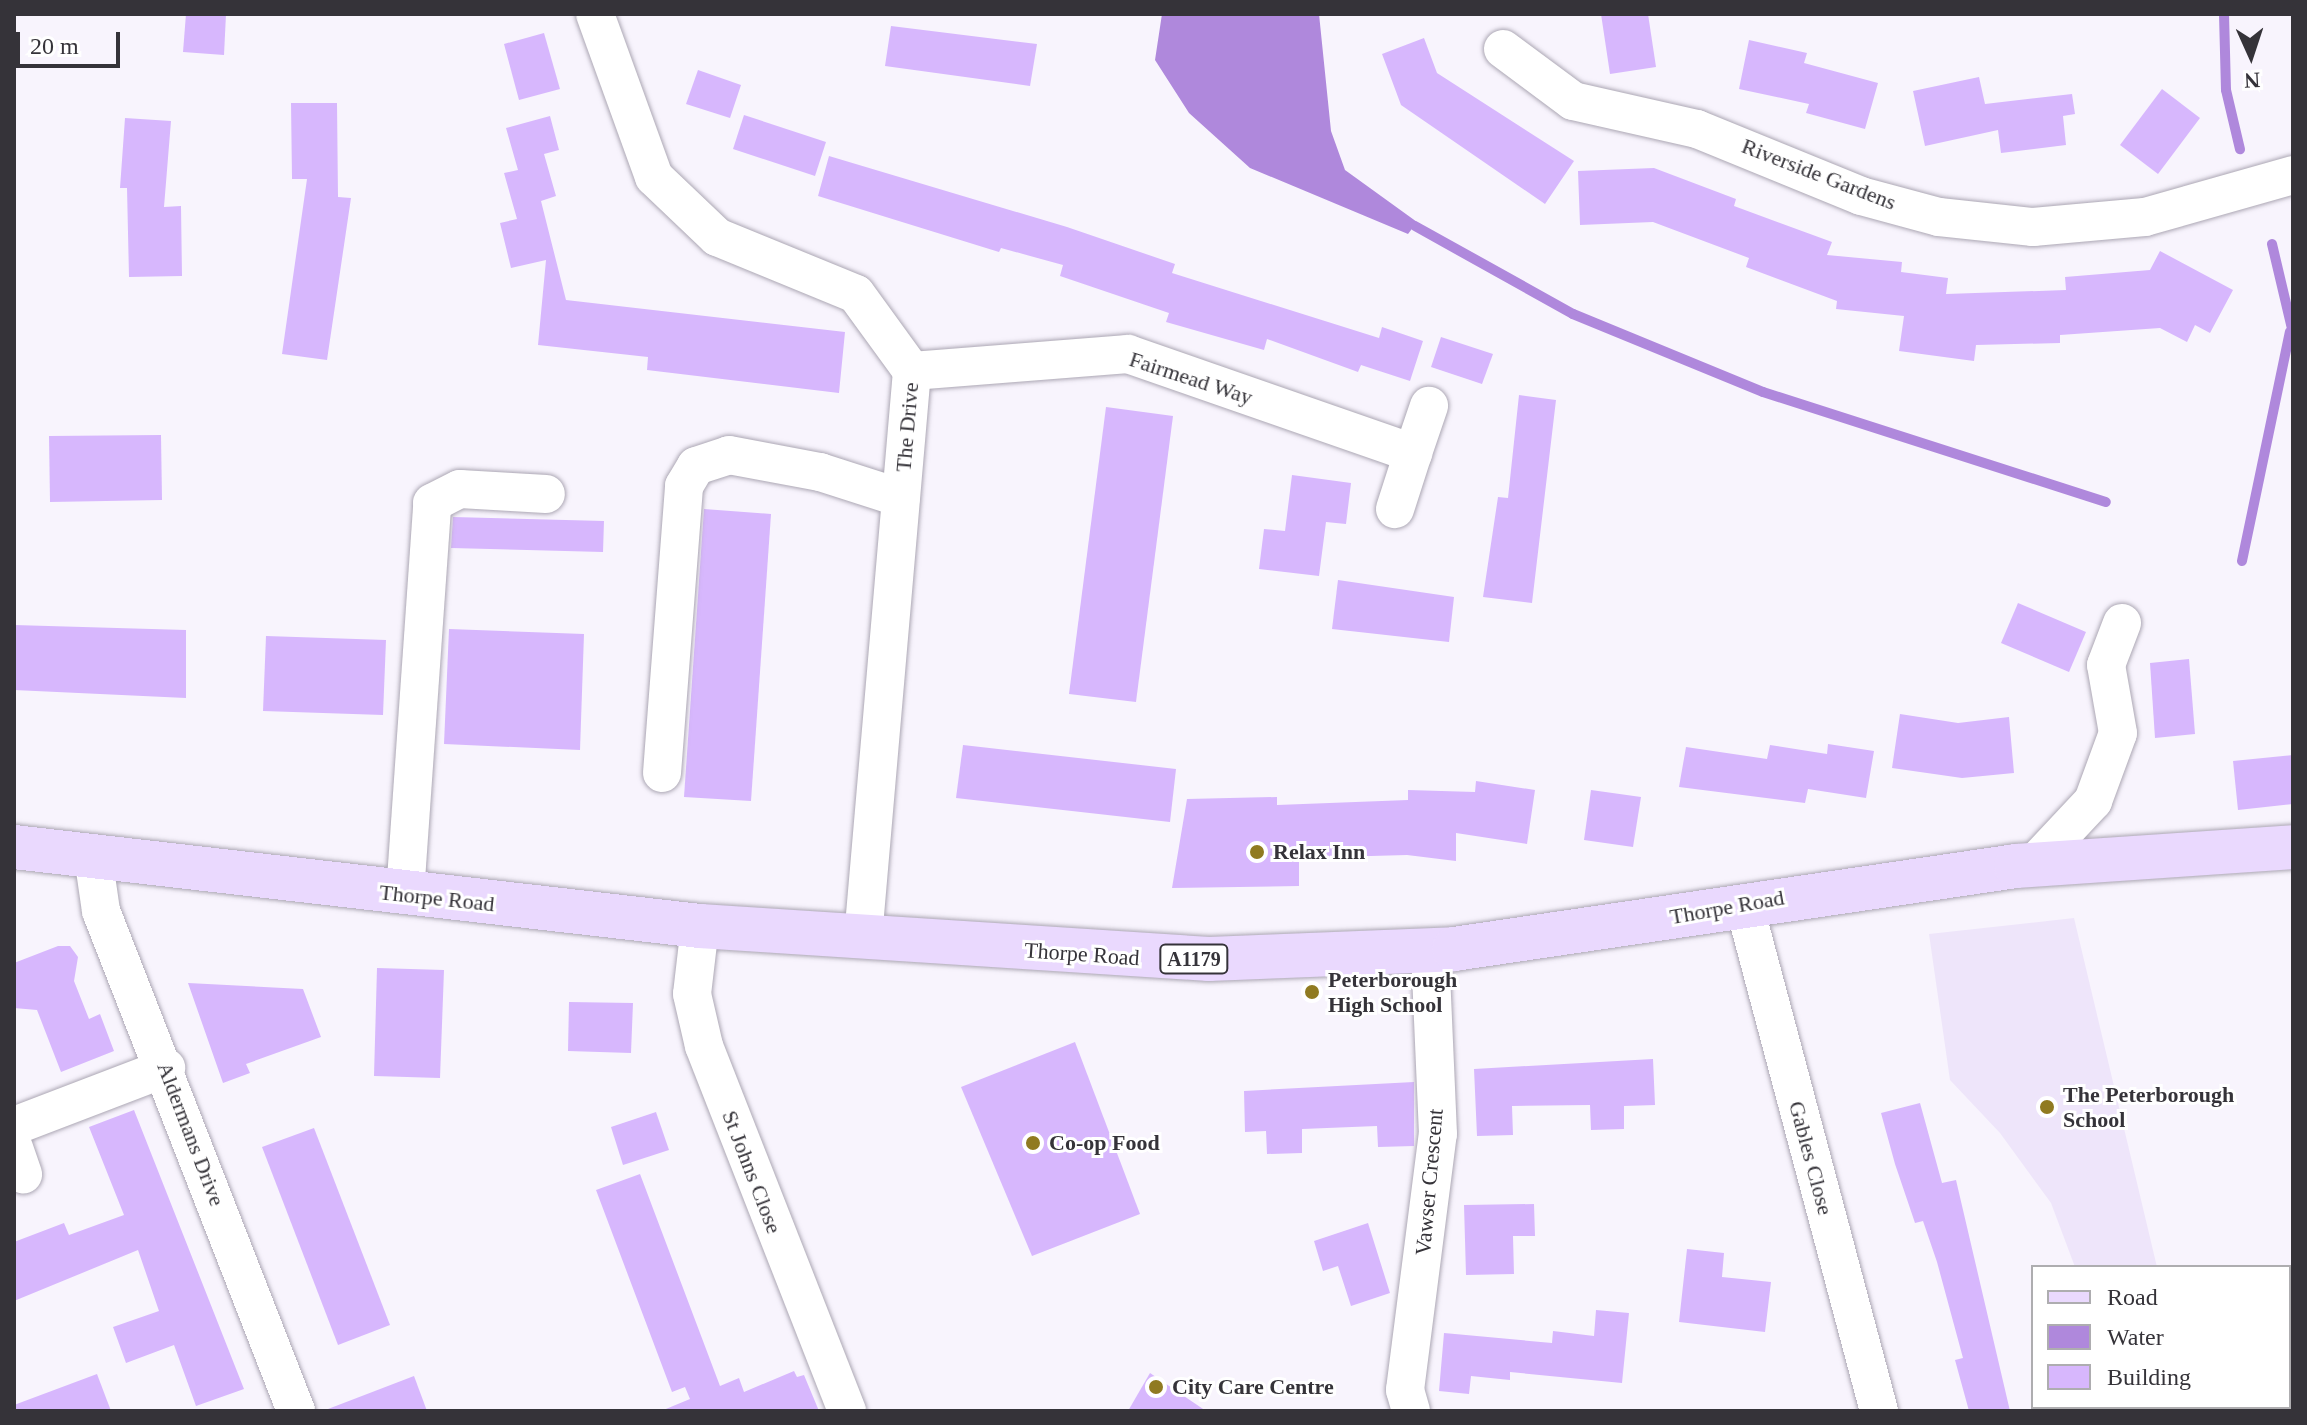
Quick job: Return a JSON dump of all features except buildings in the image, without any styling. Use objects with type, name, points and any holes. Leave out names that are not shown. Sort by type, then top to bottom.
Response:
[{"type":"main road","name":"Thorpe Road","points":[[14,847],[700,926],[1168,959],[1430,951],[2033,865],[2293,847]]},
{"type":"street","name":"The Drive","points":[[595,14],[654,177],[717,237],[856,294],[912,371],[863,938]]},
{"type":"street","name":"Riverside Gardens","points":[[1503,49],[1573,101],[1697,129],[1861,196],[1939,217],[2033,227],[2145,217],[2293,175]]},
{"type":"street","name":"Fairmead Way","points":[[912,371],[1128,354],[1413,453]]},
{"type":"street","points":[[1395,509],[1429,406]]},
{"type":"street","points":[[662,773],[684,486],[696,466],[729,455],[820,472],[901,498]]},
{"type":"street","points":[[405,894],[432,503],[460,489],[546,494]]},
{"type":"street","points":[[2033,865],[2093,801],[2118,733],[2106,665],[2122,623]]},
{"type":"street","name":"Aldermans Drive","points":[[93,856],[101,911],[166,1068],[293,1410]]},
{"type":"street","name":"Gables Close","points":[[1744,904],[1879,1411]]},
{"type":"street","name":"St Johns Close","points":[[700,926],[692,994],[704,1046],[847,1411]]},
{"type":"street","name":"Vawser Crescent","points":[[1411,1411],[1405,1390],[1438,1134],[1430,951]]},
{"type":"street","points":[[14,1126],[166,1068]]},
{"type":"shaded area","name":"The Peterborough School","points":[[2074,918],[2157,1265],[2074,1265],[2051,1203],[2000,1133],[1950,1080],[1929,934]]},
{"type":"shaded area","points":[[2293,1280],[2293,1411],[2116,1411],[2291,1409]]},
{"type":"water","points":[[1162,14],[1319,14],[1331,131],[1345,170],[1417,222],[1408,234],[1250,168],[1189,113],[1155,60]]},
{"type":"waterway","points":[[2224,14],[2226,90],[2240,149]]},
{"type":"waterway","points":[[1415,226],[1573,314],[1763,392],[2106,502]]},
{"type":"waterway","points":[[2272,244],[2293,333]]},
{"type":"waterway","points":[[2242,561],[2290,332]]},
{"type":"place","name":"Relax Inn","points":[[1257,852]]},
{"type":"place","name":"Peterborough High School","points":[[1312,992]]},
{"type":"place","name":"The Peterborough School","points":[[2047,1107]]},
{"type":"place","name":"Co-op Food","points":[[1033,1143]]},
{"type":"place","name":"City Care Centre","points":[[1156,1387]]}]
